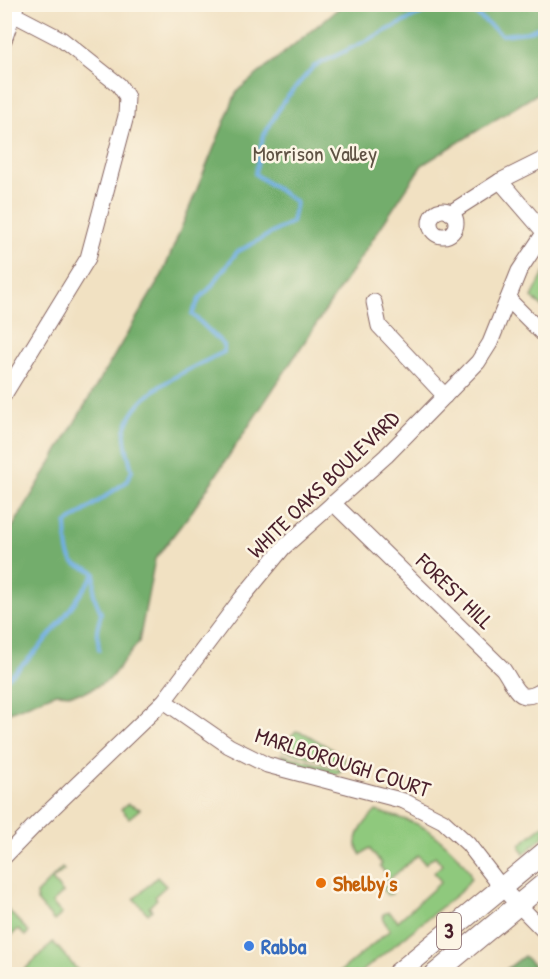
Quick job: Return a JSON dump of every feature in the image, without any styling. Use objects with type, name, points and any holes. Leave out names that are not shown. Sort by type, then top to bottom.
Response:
[{"type":"main road","name":"3","points":[[397,975],[546,851]]},
{"type":"main road","name":"3","points":[[435,975],[546,882]]},
{"type":"street","points":[[4,40],[15,9],[61,39],[118,85],[127,97],[126,116],[88,258],[4,395]]},
{"type":"street","points":[[450,213],[500,181],[546,158]]},
{"type":"street","points":[[500,181],[545,231]]},
{"type":"street","name":"WHITE OAKS BOULEVARD","points":[[4,857],[164,701],[241,599],[283,548],[386,456],[478,362],[490,343],[519,271],[545,231]]},
{"type":"street","points":[[508,299],[546,337]]},
{"type":"street","points":[[374,302],[380,326],[445,396]]},
{"type":"street","name":"FOREST HILL","points":[[333,503],[503,669],[520,694],[531,697],[546,688]]},
{"type":"street","name":"MARLBOROUGH COURT","points":[[164,701],[247,756],[267,765],[404,801],[443,821],[468,844],[502,888],[546,933]]},
{"type":"green space","name":"Morrison Valley","points":[[344,4],[545,5],[545,89],[422,165],[193,510],[155,559],[139,642],[109,680],[86,692],[56,693],[5,714],[5,540],[162,275],[237,91]]},
{"type":"green space","points":[[545,271],[545,310],[532,297]]},
{"type":"green space","points":[[296,731],[306,734],[340,754],[344,758],[345,767],[283,750]]},
{"type":"green space","points":[[281,754],[341,770],[335,774],[285,761]]},
{"type":"green space","points":[[128,804],[140,809],[129,818],[121,809]]},
{"type":"green space","points":[[376,811],[411,821],[427,830],[459,857],[471,879],[460,892],[359,974],[337,974],[390,930],[384,921],[383,914],[389,912],[398,921],[441,882],[434,872],[442,865],[435,856],[425,864],[418,855],[384,884],[392,894],[387,895],[380,885],[388,877],[380,866],[382,864],[369,848],[361,855],[357,843],[360,831]]},
{"type":"green space","points":[[545,824],[545,835],[524,854],[520,848],[521,844]]},
{"type":"green space","points":[[62,868],[64,870],[52,880],[63,893],[52,903],[62,914],[54,921],[37,901],[36,894]]},
{"type":"green space","points":[[157,877],[166,886],[155,896],[157,899],[149,907],[152,910],[148,914],[134,899]]},
{"type":"green space","points":[[5,907],[29,932],[25,936],[18,929],[5,942]]},
{"type":"green space","points":[[53,942],[81,974],[20,974]]},
{"type":"green space","points":[[524,956],[544,974],[500,974]]},
{"type":"waterway","points":[[4,681],[42,644],[95,573],[77,565],[70,558],[66,524],[126,482],[132,471],[125,435],[131,417],[140,404],[166,382],[224,352],[224,345],[192,314],[200,298],[237,252],[292,222],[296,202],[255,174],[263,137],[283,102],[313,67],[430,9],[467,7],[502,35],[528,32],[546,24]]},
{"type":"waterway","points":[[95,574],[94,596],[101,613],[97,630],[99,650]]},
{"type":"place","name":"Shelby's","points":[[321,883]]},
{"type":"place","name":"Rabba","points":[[249,946]]}]
